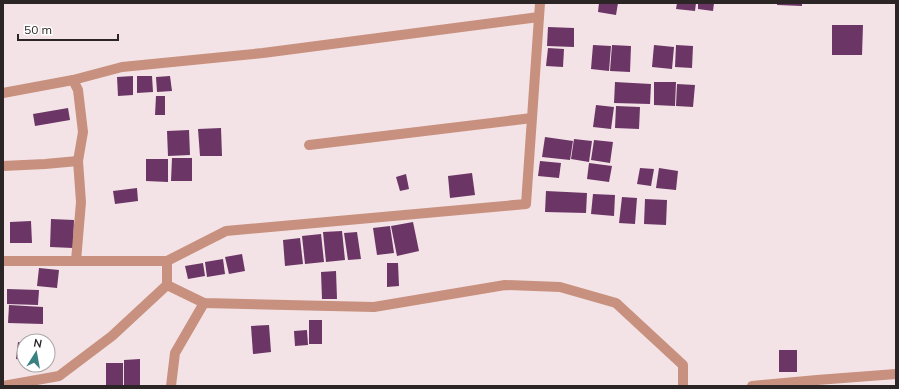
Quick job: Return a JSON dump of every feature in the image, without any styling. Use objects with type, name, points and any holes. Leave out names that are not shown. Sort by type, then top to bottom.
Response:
[{"type":"street","points":[[3,261],[167,261],[226,231],[526,204],[540,3]]},
{"type":"street","points":[[3,93],[73,80],[122,67],[263,53],[539,17]]},
{"type":"street","points":[[73,80],[78,90],[83,132],[78,161],[81,202],[76,261]]},
{"type":"street","points":[[309,145],[532,118]]},
{"type":"street","points":[[3,166],[78,161]]},
{"type":"street","points":[[3,386],[59,376],[112,336],[167,285],[167,261]]},
{"type":"street","points":[[167,285],[204,303],[374,307],[505,285],[560,287],[616,303],[683,364],[684,386]]},
{"type":"street","points":[[171,386],[175,353],[204,303]]},
{"type":"street","points":[[753,386],[817,383],[896,374]]},
{"type":"building","points":[[599,3],[618,3],[616,15],[598,12]]},
{"type":"building","points":[[677,3],[696,3],[695,11],[676,9]]},
{"type":"building","points":[[698,3],[714,3],[713,11],[698,9]]},
{"type":"building","points":[[777,3],[802,3],[802,6],[777,5]]},
{"type":"building","points":[[832,25],[863,25],[862,55],[832,55]]},
{"type":"building","points":[[548,27],[574,28],[574,47],[547,46]]},
{"type":"building","points":[[593,45],[611,46],[609,71],[591,69]]},
{"type":"building","points":[[612,45],[631,46],[630,72],[610,71]]},
{"type":"building","points":[[654,45],[674,47],[672,69],[652,67]]},
{"type":"building","points":[[676,45],[693,46],[692,68],[675,67]]},
{"type":"building","points":[[548,48],[564,49],[563,67],[546,66]]},
{"type":"building","points":[[133,76],[133,95],[118,96],[117,77]]},
{"type":"building","points":[[137,76],[152,76],[153,92],[137,93]]},
{"type":"building","points":[[170,76],[172,91],[157,92],[156,77]]},
{"type":"building","points":[[615,82],[651,84],[650,104],[614,103]]},
{"type":"building","points":[[654,82],[676,82],[675,106],[654,105]]},
{"type":"building","points":[[677,84],[695,85],[693,107],[676,106]]},
{"type":"building","points":[[156,96],[165,96],[165,115],[155,115]]},
{"type":"building","points":[[596,105],[614,107],[611,129],[593,127]]},
{"type":"building","points":[[616,106],[640,107],[639,129],[615,128]]},
{"type":"building","points":[[68,108],[70,120],[35,126],[33,114]]},
{"type":"building","points":[[221,128],[222,156],[200,156],[198,129]]},
{"type":"building","points":[[189,130],[190,155],[168,156],[167,131]]},
{"type":"building","points":[[545,137],[573,141],[570,160],[542,157]]},
{"type":"building","points":[[574,139],[592,141],[589,162],[571,159]]},
{"type":"building","points":[[594,140],[613,142],[610,163],[591,160]]},
{"type":"building","points":[[172,158],[192,158],[192,181],[171,181]]},
{"type":"building","points":[[146,159],[168,159],[168,182],[146,181]]},
{"type":"building","points":[[540,161],[561,163],[559,178],[538,176]]},
{"type":"building","points":[[589,163],[612,166],[609,182],[587,179]]},
{"type":"building","points":[[640,168],[654,169],[651,186],[637,184]]},
{"type":"building","points":[[659,168],[678,171],[676,190],[656,188]]},
{"type":"building","points":[[472,173],[475,195],[450,198],[448,176]]},
{"type":"building","points":[[406,174],[409,189],[400,191],[396,177]]},
{"type":"building","points":[[137,188],[138,201],[115,204],[113,191]]},
{"type":"building","points":[[546,191],[587,193],[586,213],[545,212]]},
{"type":"building","points":[[593,194],[615,195],[614,216],[591,214]]},
{"type":"building","points":[[622,197],[637,198],[635,224],[619,223]]},
{"type":"building","points":[[645,199],[667,200],[666,225],[644,224]]},
{"type":"building","points":[[51,219],[74,220],[73,248],[50,247]]},
{"type":"building","points":[[31,221],[32,243],[10,243],[10,222]]},
{"type":"building","points":[[413,222],[419,251],[397,256],[391,226]]},
{"type":"building","points":[[390,226],[394,253],[377,255],[373,228]]},
{"type":"building","points":[[342,231],[345,260],[326,262],[323,232]]},
{"type":"building","points":[[357,232],[361,259],[348,260],[344,233]]},
{"type":"building","points":[[321,234],[324,262],[305,264],[302,236]]},
{"type":"building","points":[[300,238],[303,264],[285,266],[283,240]]},
{"type":"building","points":[[242,254],[245,271],[229,274],[225,257]]},
{"type":"building","points":[[223,259],[225,274],[207,277],[205,262]]},
{"type":"building","points":[[203,263],[205,276],[188,279],[185,266]]},
{"type":"building","points":[[387,263],[398,263],[399,286],[387,287]]},
{"type":"building","points":[[39,268],[59,270],[57,288],[37,286]]},
{"type":"building","points":[[336,271],[337,299],[322,299],[321,272]]},
{"type":"building","points":[[7,289],[39,290],[38,305],[7,304]]},
{"type":"building","points":[[9,305],[43,307],[43,324],[8,323]]},
{"type":"building","points":[[309,320],[322,320],[322,344],[309,344]]},
{"type":"building","points":[[269,325],[271,352],[253,354],[251,326]]},
{"type":"building","points":[[307,330],[308,345],[295,346],[294,331]]},
{"type":"building","points":[[779,350],[797,350],[797,372],[779,372]]},
{"type":"building","points":[[140,359],[140,386],[124,386],[124,360]]},
{"type":"building","points":[[106,363],[123,363],[123,386],[106,386]]}]
